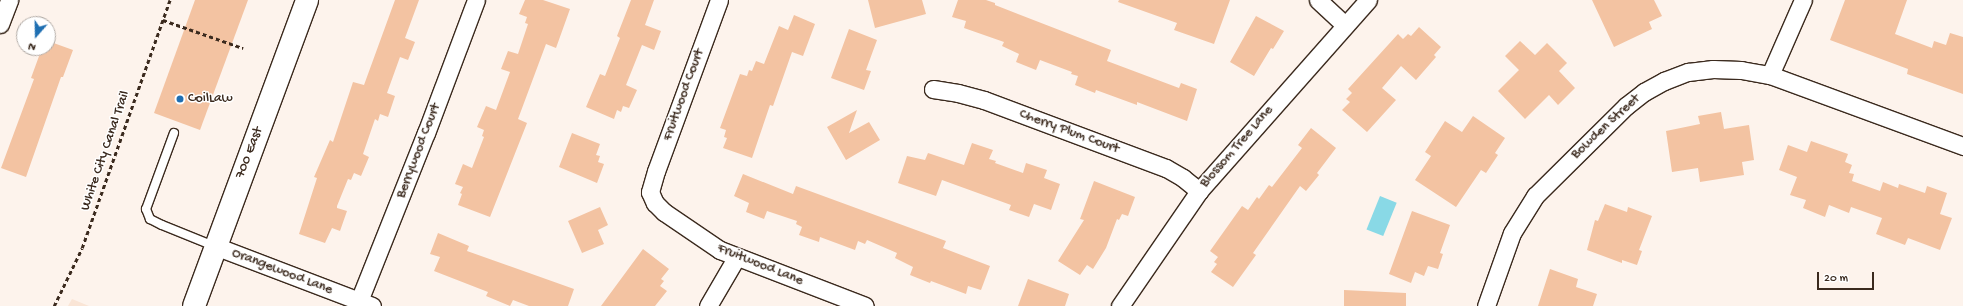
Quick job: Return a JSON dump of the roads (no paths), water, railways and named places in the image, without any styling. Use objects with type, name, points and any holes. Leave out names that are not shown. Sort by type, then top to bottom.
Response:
[{"type":"main road","name":"700 East","points":[[194,306],[307,0]]},
{"type":"street","points":[[0,24],[9,0]]},
{"type":"street","name":"Berrywood Court","points":[[366,304],[426,133],[476,0]]},
{"type":"street","name":"Fruitwood Court","points":[[650,192],[656,171],[719,0]]},
{"type":"street","points":[[1318,0],[1345,25]]},
{"type":"street","name":"Blossom Tree Lane","points":[[1120,306],[1199,191],[1368,0]]},
{"type":"street","points":[[1770,75],[1803,0]]},
{"type":"street","name":"Bowden Street","points":[[1486,306],[1512,233],[1535,196],[1626,106],[1644,92],[1664,81],[1688,72],[1713,69],[1741,70],[1770,75],[1963,146]]},
{"type":"street","name":"Cherry Plum Court","points":[[933,89],[958,93],[984,100],[1158,165],[1183,178],[1199,191]]},
{"type":"street","name":"Fruitwood Lane","points":[[650,192],[656,203],[664,212],[708,244],[736,258],[865,306]]},
{"type":"street","name":"Orangewood Lane","points":[[215,246],[366,304]]},
{"type":"street","points":[[708,306],[736,258]]},
{"type":"lane","points":[[174,133],[146,209],[150,219],[215,246]]},
{"type":"water","points":[[1380,196],[1397,203],[1383,236],[1367,229]]},
{"type":"place","name":"CoilLaw","points":[[180,99]]}]
